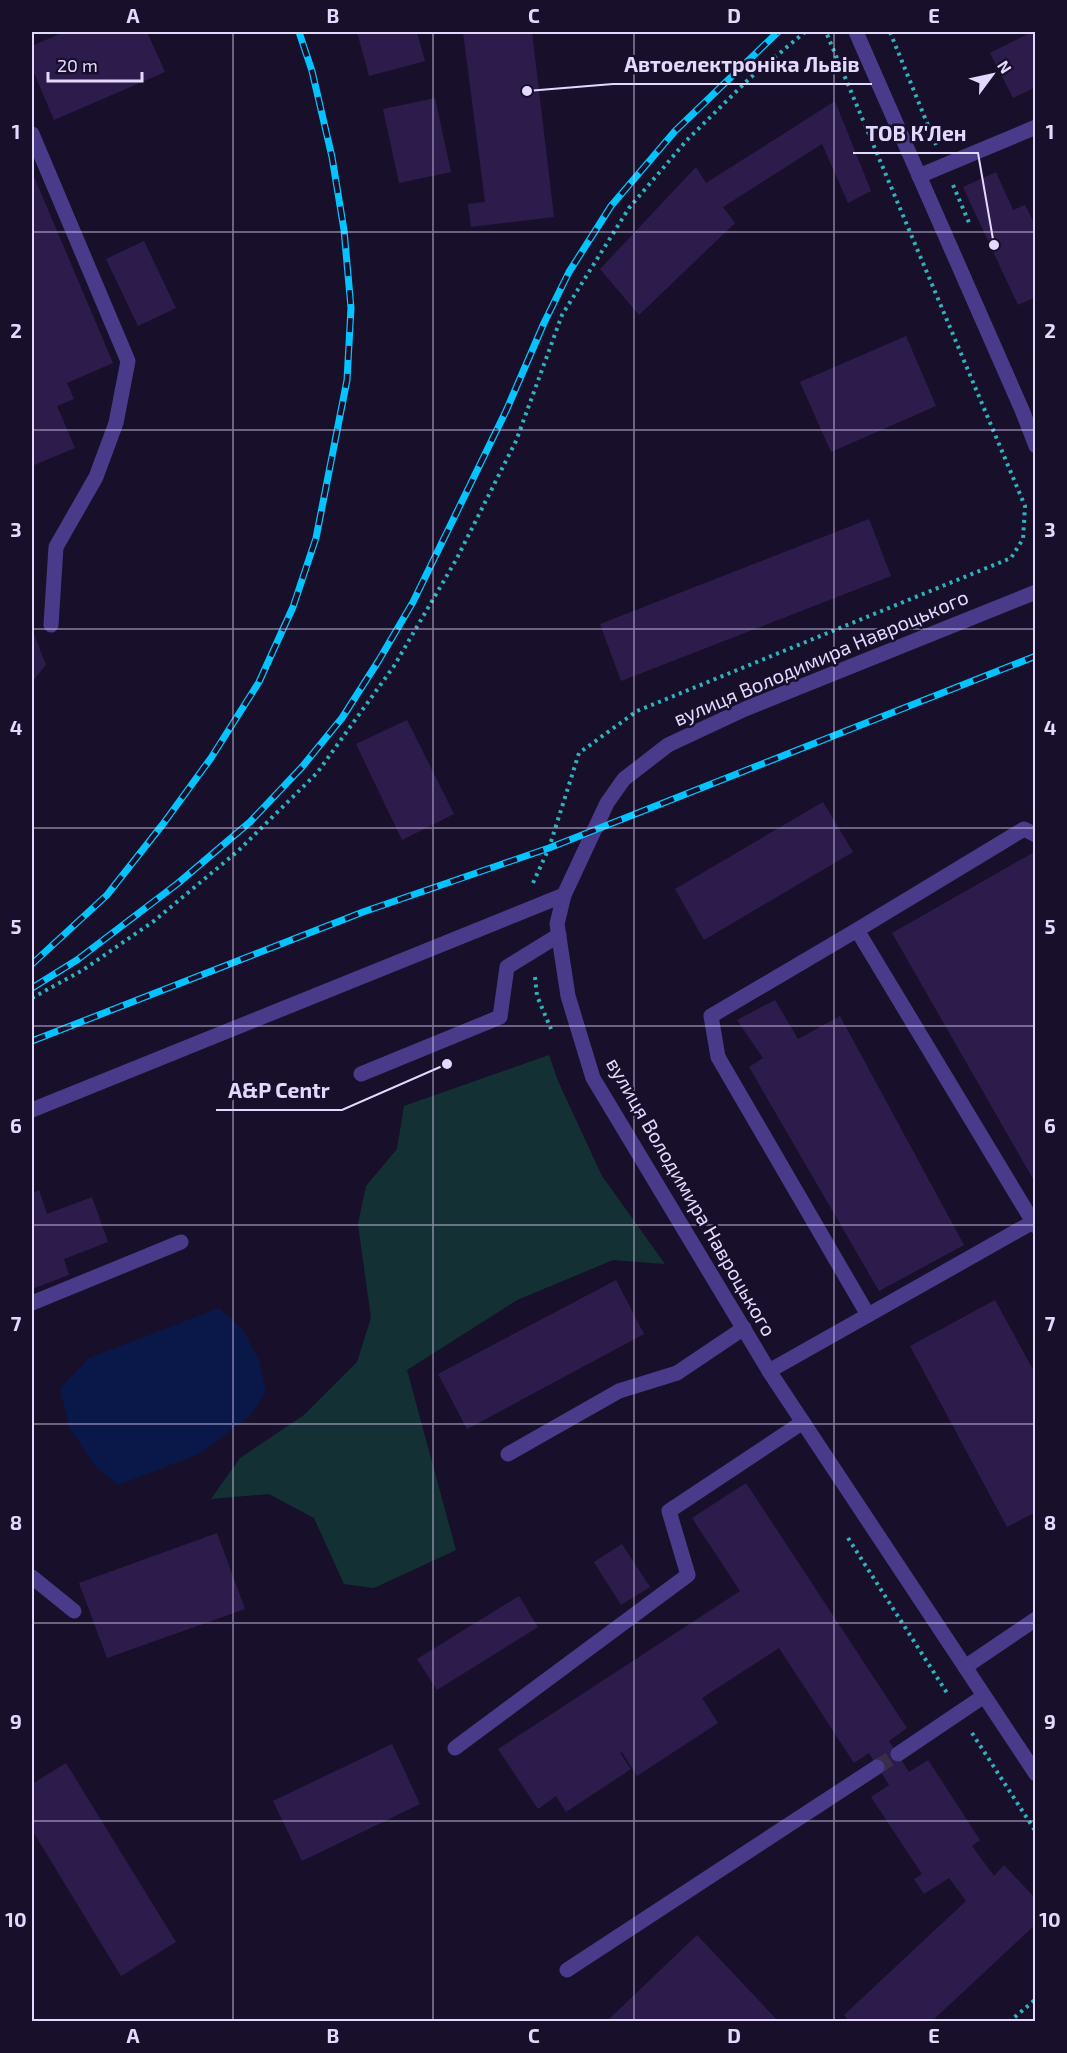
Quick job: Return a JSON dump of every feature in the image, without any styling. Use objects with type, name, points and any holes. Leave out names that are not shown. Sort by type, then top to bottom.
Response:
[{"type":"street","points":[[856,32],[919,176],[1029,407],[1035,446]]},
{"type":"street","points":[[919,176],[1035,126]]},
{"type":"street","points":[[32,134],[128,361],[116,423],[96,477],[56,547],[51,624]]},
{"type":"street","name":"вулиця Володимира Навроцького","points":[[1035,592],[745,709],[668,745],[624,779],[607,802],[564,895],[558,924],[568,996],[593,1078],[769,1371],[1035,1774]]},
{"type":"street","points":[[868,1315],[718,1057],[711,1016],[1024,829],[1035,835]]},
{"type":"street","points":[[32,1110],[564,895]]},
{"type":"street","points":[[769,1371],[1034,1224],[857,930]]},
{"type":"street","points":[[361,1074],[500,1017],[507,967],[559,935]]},
{"type":"street","points":[[32,1303],[181,1242]]},
{"type":"street","points":[[508,1454],[620,1391],[677,1373],[744,1328]]},
{"type":"street","points":[[455,1748],[688,1575],[669,1511],[803,1422]]},
{"type":"street","points":[[32,1577],[74,1611]]},
{"type":"street","points":[[965,1667],[1035,1619]]},
{"type":"street","points":[[898,1754],[984,1696]]},
{"type":"street","points":[[567,1970],[877,1767]]},
{"type":"path","points":[[32,998],[83,970],[154,921],[238,851],[316,773],[394,666],[456,560],[516,441],[562,315],[629,208],[687,140],[751,77],[805,32]]},
{"type":"path","points":[[528,909],[533,882],[549,848],[579,753],[637,711],[1011,558],[1023,539],[1025,506],[826,32]]},
{"type":"path","points":[[890,32],[972,231]]},
{"type":"path","points":[[532,951],[537,996],[551,1029]]},
{"type":"path","points":[[846,1534],[1035,1832]]},
{"type":"path","points":[[1009,2022],[1035,1999]]},
{"type":"green space","points":[[549,1055],[558,1081],[602,1176],[665,1264],[613,1260],[517,1300],[407,1370],[456,1550],[374,1588],[344,1584],[314,1518],[269,1494],[211,1499],[240,1458],[304,1415],[357,1362],[371,1318],[358,1224],[366,1186],[397,1149],[404,1106]]},
{"type":"shaded area","points":[[219,1308],[243,1330],[259,1360],[266,1392],[250,1416],[199,1454],[118,1485],[95,1466],[69,1427],[60,1389],[89,1358]]},
{"type":"building","points":[[64,32],[147,32],[165,72],[54,120],[32,68],[32,46]]},
{"type":"building","points":[[357,32],[417,32],[425,61],[369,76]]},
{"type":"building","points":[[463,32],[532,32],[554,217],[471,227],[468,204],[485,202]]},
{"type":"building","points":[[1036,32],[1036,87],[1013,98],[990,53]]},
{"type":"building","points":[[435,98],[451,172],[399,183],[383,109]]},
{"type":"building","points":[[835,101],[871,191],[848,203],[822,144],[723,207],[735,223],[639,315],[600,269],[696,167],[706,183]]},
{"type":"building","points":[[32,172],[113,363],[67,383],[74,399],[57,406],[75,448],[32,466]]},
{"type":"building","points":[[996,172],[1013,210],[1025,205],[1036,227],[1036,297],[1018,305],[963,187]]},
{"type":"building","points":[[144,241],[176,308],[138,326],[106,259]]},
{"type":"building","points":[[906,336],[936,406],[831,452],[800,382]]},
{"type":"building","points":[[869,519],[891,576],[621,681],[600,624]]},
{"type":"building","points":[[32,629],[46,665],[32,682]]},
{"type":"building","points":[[407,720],[454,814],[402,840],[356,744]]},
{"type":"building","points":[[823,802],[853,852],[704,940],[675,889]]},
{"type":"building","points":[[1036,851],[1036,1184],[892,933]]},
{"type":"building","points":[[775,1000],[798,1039],[840,1016],[964,1245],[879,1291],[749,1067],[763,1058],[737,1020]]},
{"type":"building","points":[[39,1190],[47,1214],[92,1197],[108,1242],[64,1259],[69,1275],[32,1289],[32,1193]]},
{"type":"building","points":[[616,1280],[644,1334],[467,1429],[438,1374]]},
{"type":"building","points":[[995,1300],[1036,1375],[1036,1512],[1007,1527],[910,1346]]},
{"type":"building","points":[[746,1483],[907,1728],[889,1741],[909,1772],[928,1760],[980,1840],[972,1846],[994,1876],[1004,1865],[1036,1899],[1036,1924],[931,2022],[850,2022],[844,2015],[966,1901],[949,1878],[924,1894],[914,1879],[922,1874],[871,1797],[889,1785],[869,1753],[854,1763],[779,1648],[702,1698],[718,1723],[637,1776],[622,1752],[620,1753],[631,1769],[566,1812],[556,1796],[538,1809],[498,1749],[740,1591],[692,1518]]},
{"type":"building","points":[[217,1533],[245,1609],[107,1658],[79,1583]]},
{"type":"building","points":[[622,1544],[650,1587],[621,1605],[594,1562]]},
{"type":"building","points":[[519,1596],[538,1627],[437,1690],[417,1659]]},
{"type":"building","points":[[392,1744],[420,1804],[302,1861],[273,1801]]},
{"type":"building","points":[[66,1763],[176,1942],[121,1976],[32,1830],[32,1784]]},
{"type":"building","points":[[697,1935],[779,2022],[606,2022]]},
{"type":"tunnel","points":[[877,1767],[898,1754]]},
{"type":"railway","points":[[32,964],[107,895],[211,758],[259,682],[293,607],[316,538],[347,380],[351,308],[344,230],[332,157],[312,71],[299,32]]},
{"type":"railway","points":[[32,988],[77,960],[177,884],[250,822],[302,767],[342,718],[413,602],[506,411],[569,272],[611,206],[675,131],[778,32]]},
{"type":"railway","points":[[32,1041],[363,912],[549,848],[1036,656]]},
{"type":"place","name":"Автоелектроніка Львів","points":[[527,91]]},
{"type":"place","name":"ТОВ К'Лен","points":[[994,245]]},
{"type":"place","name":"A&P Centr","points":[[447,1064]]}]
